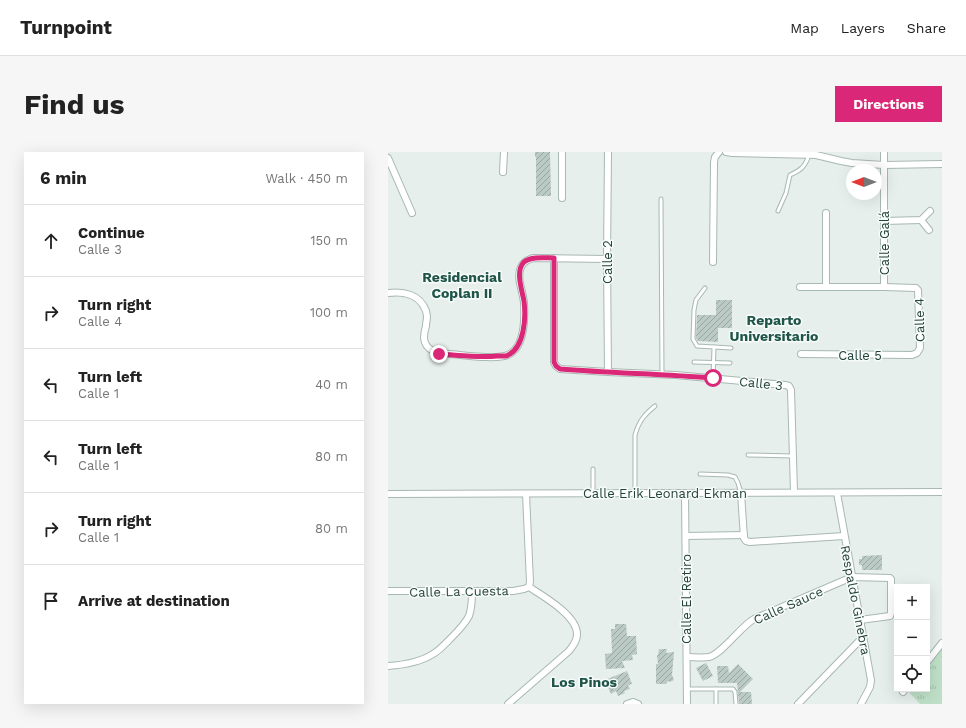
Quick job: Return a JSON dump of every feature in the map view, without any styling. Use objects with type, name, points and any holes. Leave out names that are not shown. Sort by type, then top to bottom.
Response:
[{"type":"street","points":[[503,172],[504,152]]},
{"type":"street","points":[[562,152],[562,198]]},
{"type":"street","name":"Calle 2","points":[[608,152],[608,372]]},
{"type":"street","points":[[713,262],[714,162],[715,157],[719,152]]},
{"type":"street","points":[[726,152],[809,155],[816,153],[852,163],[942,164]]},
{"type":"street","name":"Calle Galá","points":[[884,152],[884,287]]},
{"type":"street","points":[[388,158],[412,213]]},
{"type":"street","points":[[884,221],[921,220],[930,211]]},
{"type":"street","points":[[826,213],[826,287]]},
{"type":"street","points":[[921,220],[929,230]]},
{"type":"street","points":[[388,293],[407,293],[418,299],[424,305],[427,316],[424,339],[429,348],[439,354],[481,357],[506,356],[516,349],[522,338],[524,327],[524,303],[520,281],[521,268],[524,262],[533,258],[607,259]]},
{"type":"street","name":"Calle 3","points":[[554,258],[554,362],[556,366],[560,369],[662,374],[789,386],[791,390],[794,492]]},
{"type":"street","points":[[800,287],[884,287]]},
{"type":"street","name":"Calle 4","points":[[884,287],[916,288],[918,290],[920,340],[920,348],[918,353]]},
{"type":"street","name":"Calle 5","points":[[801,354],[912,355],[918,353]]},
{"type":"street","name":"Calle Erik Leonard Ekman","points":[[388,494],[942,492]]},
{"type":"street","name":"Calle El Retiro","points":[[686,493],[687,704]]},
{"type":"street","points":[[740,493],[745,538]]},
{"type":"street","name":"Respaldo Ginebra","points":[[837,493],[871,675],[870,687],[861,704]]},
{"type":"street","points":[[508,704],[569,651],[575,643],[578,635],[577,628],[572,620],[558,607],[529,587],[526,494]]},
{"type":"street","points":[[686,536],[745,538],[750,542],[844,536]]},
{"type":"street","points":[[852,577],[888,578],[891,580],[890,616],[860,620]]},
{"type":"street","name":"Calle Sauce","points":[[687,657],[712,656],[754,619],[852,577]]},
{"type":"street","name":"Calle La Cuesta","points":[[388,591],[513,591],[529,587]]},
{"type":"street","points":[[388,666],[416,662],[434,654],[465,623],[471,606],[472,591]]},
{"type":"street","points":[[798,704],[863,637]]},
{"type":"street","points":[[930,658],[942,643]]},
{"type":"street","points":[[627,704],[633,702],[638,704]]},
{"type":"lane","points":[[778,211],[786,193],[790,175],[803,167],[809,155]]},
{"type":"lane","points":[[661,199],[662,374]]},
{"type":"lane","points":[[705,288],[698,296],[695,303],[693,338],[697,346],[731,348]]},
{"type":"lane","points":[[713,378],[714,347]]},
{"type":"lane","points":[[694,362],[730,363]]},
{"type":"lane","points":[[635,493],[636,435],[638,426],[643,416],[655,406]]},
{"type":"lane","points":[[748,456],[793,456]]},
{"type":"lane","points":[[593,469],[593,493]]},
{"type":"lane","points":[[700,474],[728,475],[735,477],[740,493]]},
{"type":"lane","points":[[687,689],[733,689],[735,692],[736,704]]},
{"type":"lane","points":[[716,689],[716,704]]},
{"type":"green space","points":[[940,648],[942,649],[942,704],[920,704],[909,692],[930,692],[930,660]]},
{"type":"building","points":[[535,152],[550,152],[551,196],[536,196]]},
{"type":"building","points":[[716,300],[732,300],[732,328],[718,328],[718,342],[698,341],[696,338],[697,315],[716,315]]},
{"type":"building","points":[[882,555],[882,570],[862,570],[862,565],[859,565],[859,559],[862,559],[862,556]]},
{"type":"building","points":[[615,624],[626,624],[627,636],[636,636],[637,654],[632,655],[633,660],[622,661],[625,668],[606,669],[605,654],[612,653],[611,629],[615,629]]},
{"type":"building","points":[[659,649],[667,649],[666,653],[674,652],[672,675],[674,680],[670,682],[668,681],[666,684],[656,684],[656,664],[658,664],[657,655]]},
{"type":"building","points":[[706,663],[713,676],[703,681],[696,668]]},
{"type":"building","points":[[738,664],[753,679],[740,692],[751,692],[752,704],[739,704],[737,683],[718,683],[717,666],[728,666],[729,673]]},
{"type":"building","points":[[627,671],[632,684],[628,685],[630,689],[624,691],[625,693],[618,696],[616,691],[611,694],[605,680]]},
{"type":"district","name":"Residencial Coplan II","points":[[462,286]]},
{"type":"district","name":"Reparto Universitario","points":[[774,328]]},
{"type":"district","name":"Los Pinos","points":[[584,682]]},
{"type":"route","points":[[439,354],[494,357],[506,356],[516,349],[522,338],[524,327],[524,303],[520,281],[521,268],[524,262],[533,258],[554,258],[554,362],[556,366],[560,369],[713,378]]}]
